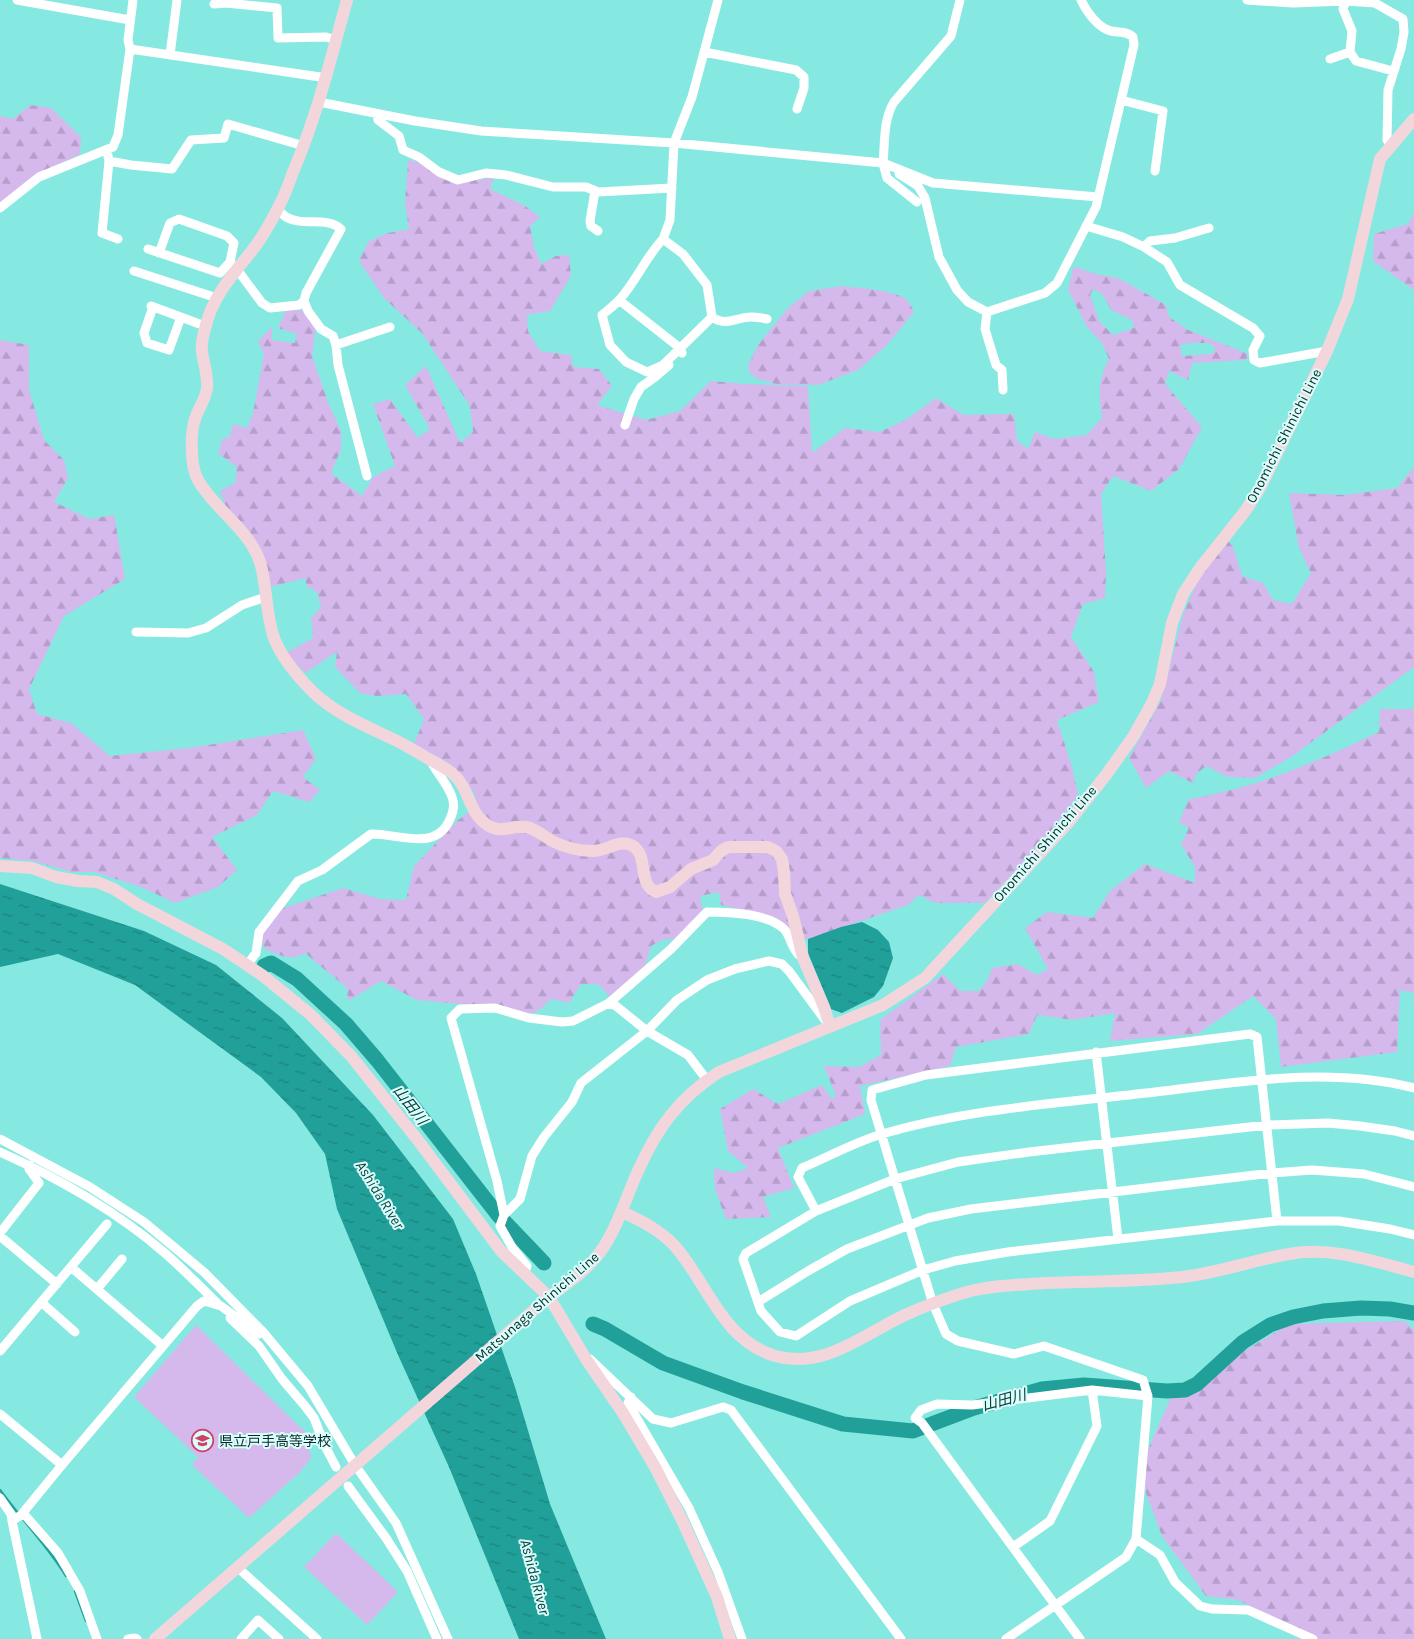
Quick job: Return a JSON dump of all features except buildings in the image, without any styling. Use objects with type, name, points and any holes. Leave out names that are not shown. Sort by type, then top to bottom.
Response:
[{"type":"main road","points":[[347,0],[319,102],[304,146],[277,209],[265,233],[233,265],[205,326],[202,351],[208,380],[207,394],[191,434],[196,478],[211,500],[248,539],[260,562],[271,631],[294,671],[313,692],[336,711],[406,745],[454,775],[462,785],[475,815],[492,828],[502,830],[527,827],[538,831],[555,842],[572,848],[593,851],[604,850],[619,844],[630,844],[637,848],[646,883],[650,890],[656,892],[670,888],[691,869],[714,860],[721,851],[728,847],[768,847],[776,850],[782,859],[784,894],[793,916],[803,958],[830,1026]]},
{"type":"main road","name":"Onomichi Shinichi Line","points":[[830,1026],[883,1005],[925,978],[1068,824],[1133,737],[1151,705],[1160,684],[1172,623],[1183,594],[1200,568],[1246,510],[1260,488],[1327,351],[1348,299],[1380,159],[1414,120]]},
{"type":"main road","points":[[0,866],[32,868],[56,877],[97,882],[114,889],[137,904],[223,949],[262,974],[311,1015],[352,1056],[501,1250],[549,1297],[655,1467],[682,1520],[717,1597],[730,1639]]},
{"type":"main road","name":"Matsunaga Shinichi Line","points":[[155,1639],[538,1306],[572,1280],[602,1250],[614,1231],[638,1172],[656,1135],[684,1099],[719,1072],[830,1026]]},
{"type":"main road","points":[[622,1212],[641,1220],[669,1240],[693,1270],[731,1328],[743,1340],[760,1350],[792,1359],[823,1356],[848,1347],[904,1316],[933,1304],[968,1292],[1004,1285],[1182,1277],[1290,1254],[1320,1252],[1355,1256],[1414,1272]]},
{"type":"street","points":[[18,0],[130,20]]},
{"type":"street","points":[[0,208],[39,177],[113,147],[118,136],[130,49],[128,40],[133,0]]},
{"type":"street","points":[[170,55],[177,0]]},
{"type":"street","points":[[712,318],[663,365],[647,372],[626,362],[610,345],[602,315],[629,288],[651,252],[664,239],[670,220],[674,143],[692,97],[718,0]]},
{"type":"street","points":[[918,202],[887,178],[884,165],[886,124],[889,110],[894,102],[951,36],[960,0]]},
{"type":"street","points":[[884,165],[918,186],[924,198],[939,257],[957,290],[968,302],[987,312],[1045,293],[1057,282],[1096,207],[1134,45],[1133,37],[1128,33],[1108,30],[1097,21],[1085,9],[1081,0]]},
{"type":"street","points":[[1247,0],[1292,4],[1346,1],[1374,3],[1404,19],[1401,49],[1388,90],[1387,140],[1391,145]]},
{"type":"street","points":[[214,4],[226,1],[279,4],[278,38],[326,37],[336,40]]},
{"type":"street","points":[[1346,1],[1343,9],[1352,31],[1350,52],[1356,61],[1393,71]]},
{"type":"street","points":[[130,49],[326,78]]},
{"type":"street","points":[[704,52],[796,70],[804,77],[804,88],[797,109]]},
{"type":"street","points":[[1330,59],[1350,52]]},
{"type":"street","points":[[1121,100],[1163,111],[1155,171]]},
{"type":"street","points":[[319,102],[377,114],[481,131],[674,143],[884,165],[934,183],[1098,197]]},
{"type":"street","points":[[377,114],[378,120],[399,136],[403,150],[419,157],[439,172],[458,180],[486,174],[496,174],[553,187],[586,187],[598,192],[672,188]]},
{"type":"street","points":[[109,161],[172,169],[191,140],[224,138],[228,124],[304,146]]},
{"type":"street","points":[[107,150],[109,161],[102,233],[118,239]]},
{"type":"street","points":[[595,191],[590,226],[598,231]]},
{"type":"street","points":[[159,253],[170,223],[179,219],[227,236],[234,243],[233,265],[262,303],[270,308],[299,305],[304,301],[306,293],[341,229],[336,224],[297,221],[286,217],[277,209]]},
{"type":"street","points":[[1086,226],[1123,237],[1144,247],[1167,262],[1180,284],[1253,328],[1260,336],[1253,350],[1254,360],[1260,363],[1327,351]]},
{"type":"street","points":[[1144,247],[1150,241],[1175,238],[1209,228]]},
{"type":"street","points":[[664,239],[683,254],[707,285],[712,318]]},
{"type":"street","points":[[148,249],[220,273],[233,265]]},
{"type":"street","points":[[134,271],[217,298]]},
{"type":"street","points":[[619,300],[680,348],[682,353],[641,387],[634,399],[625,425]]},
{"type":"street","points":[[304,301],[321,329],[333,336],[338,365],[367,476]]},
{"type":"street","points":[[181,317],[169,350],[148,342],[144,333],[152,307],[181,317],[205,326]]},
{"type":"street","points":[[987,312],[985,329],[996,365],[1002,370],[1003,390]]},
{"type":"street","points":[[712,318],[717,321],[733,321],[750,317],[767,319]]},
{"type":"street","points":[[336,345],[390,327]]},
{"type":"street","points":[[136,632],[188,633],[206,628],[242,605],[266,597]]},
{"type":"street","points":[[247,965],[256,953],[259,932],[298,882],[310,874],[322,870],[371,834],[417,840],[440,833],[449,822],[455,807],[446,783],[431,761]]},
{"type":"street","points":[[504,1215],[497,1181],[452,1018],[460,1009],[495,1008],[529,1018],[562,1022],[573,1021],[609,1003],[671,949],[707,912],[732,912],[774,921],[783,928],[790,937],[796,953],[803,958]]},
{"type":"street","points":[[525,1274],[527,1266],[512,1248],[500,1226],[504,1215],[520,1199],[532,1156],[544,1137],[572,1102],[581,1082],[647,1030],[677,1000],[707,980],[734,970],[770,961],[782,964],[789,971],[830,1026]]},
{"type":"street","points":[[609,1003],[616,1006],[647,1030],[688,1054],[707,1080]]},
{"type":"street","points":[[1006,1639],[1126,1557],[1136,1539],[1148,1396],[1143,1380],[1044,1346],[1014,1354],[958,1341],[946,1334],[933,1304],[881,1134],[871,1100],[872,1090],[926,1075],[1250,1034],[1257,1037],[1277,1221]]},
{"type":"street","points":[[1096,1052],[1118,1239]]},
{"type":"street","points":[[816,1210],[798,1177],[802,1168],[881,1134],[965,1114],[1263,1079],[1324,1077],[1399,1084],[1414,1088]]},
{"type":"street","points":[[1414,1136],[1360,1126],[1328,1124],[1267,1125],[958,1162],[895,1180],[816,1210],[746,1253],[744,1259],[761,1311],[780,1332],[796,1336],[850,1301],[923,1270],[955,1261],[1008,1252],[1277,1221],[1339,1221],[1390,1228],[1414,1235]]},
{"type":"street","points":[[0,1139],[90,1188],[144,1222],[205,1273],[263,1332],[308,1386],[359,1462],[396,1523],[448,1639]]},
{"type":"street","points":[[0,1152],[30,1165],[133,1228],[165,1254],[221,1306],[259,1334],[263,1332]]},
{"type":"street","points":[[30,1165],[28,1168],[39,1183],[0,1234],[57,1284]]},
{"type":"street","points":[[758,1302],[847,1249],[928,1218],[971,1209],[1112,1191],[1312,1170],[1364,1174],[1414,1187]]},
{"type":"street","points":[[0,1351],[107,1224]]},
{"type":"street","points":[[97,1289],[122,1259]]},
{"type":"street","points":[[71,1267],[164,1346]]},
{"type":"street","points":[[37,1639],[18,1517],[197,1306],[204,1301],[221,1306],[236,1325],[259,1346],[282,1379],[314,1418],[336,1467]]},
{"type":"street","points":[[41,1302],[75,1332]]},
{"type":"street","points":[[586,1358],[591,1358],[653,1419],[671,1422],[723,1407],[732,1410],[902,1639]]},
{"type":"street","points":[[1080,1639],[922,1423],[915,1418],[921,1410],[936,1404],[972,1405],[1092,1390],[1148,1396]]},
{"type":"street","points":[[1013,1547],[1050,1521],[1097,1426],[1092,1390]]},
{"type":"street","points":[[631,1397],[628,1403],[689,1508],[715,1564],[742,1639]]},
{"type":"street","points":[[0,1414],[62,1465]]},
{"type":"street","points":[[348,1486],[386,1538],[407,1571],[438,1639]]},
{"type":"street","points":[[0,1499],[11,1514],[18,1517],[58,1553],[80,1591],[97,1639]]},
{"type":"street","points":[[1136,1539],[1160,1555],[1175,1582],[1200,1606],[1212,1609],[1248,1610],[1312,1639]]},
{"type":"street","points":[[237,1567],[317,1639]]},
{"type":"street","points":[[438,1639],[436,1620],[439,1617]]},
{"type":"street","points":[[241,1639],[258,1620],[279,1639]]},
{"type":"street","points":[[128,1639],[137,1639]]},
{"type":"green space","points":[[30,105],[51,108],[81,137],[80,154],[35,177],[0,205],[0,116],[13,119]]},
{"type":"green space","points":[[408,160],[423,163],[453,182],[494,178],[490,189],[525,206],[540,217],[530,226],[534,247],[541,264],[556,256],[569,255],[571,276],[550,311],[527,315],[528,331],[540,351],[571,355],[573,367],[599,369],[612,386],[597,405],[646,420],[680,411],[711,381],[808,386],[812,453],[845,428],[880,432],[907,419],[936,398],[963,415],[1014,414],[1017,441],[1028,449],[1035,432],[1054,439],[1087,435],[1102,418],[1100,388],[1102,375],[1109,359],[1102,343],[1087,327],[1068,290],[1073,268],[1076,267],[1096,274],[1118,278],[1166,305],[1169,317],[1188,330],[1248,354],[1246,360],[1192,363],[1188,380],[1169,371],[1165,384],[1202,427],[1179,469],[1151,491],[1113,476],[1101,494],[1106,571],[1105,598],[1083,604],[1071,637],[1094,672],[1099,702],[1057,720],[1072,767],[1078,795],[1049,834],[985,903],[935,903],[919,895],[908,905],[808,939],[762,914],[721,905],[719,892],[700,896],[703,913],[679,938],[662,940],[651,946],[645,966],[610,997],[598,984],[581,984],[569,1003],[551,999],[541,1009],[528,1015],[490,1005],[417,1000],[381,981],[348,1001],[347,988],[305,953],[300,956],[290,957],[279,955],[264,948],[261,938],[281,909],[343,888],[380,899],[406,900],[414,866],[458,820],[469,812],[480,819],[474,792],[450,764],[414,744],[424,719],[406,694],[377,696],[360,693],[335,667],[337,652],[305,673],[286,653],[313,638],[311,618],[321,607],[317,592],[306,586],[306,578],[269,587],[227,510],[220,491],[235,483],[237,467],[218,453],[223,438],[229,438],[233,424],[247,428],[253,413],[264,354],[258,341],[272,327],[272,340],[295,343],[297,334],[278,328],[287,308],[304,311],[316,325],[312,356],[329,405],[341,431],[341,449],[331,473],[362,496],[373,477],[395,466],[373,404],[390,399],[418,438],[430,429],[405,385],[426,366],[460,443],[473,432],[470,406],[422,333],[384,298],[359,261],[369,241],[388,233],[409,229],[405,204]],"holes":[[[1093,289],[1103,295],[1111,310],[1132,320],[1134,328],[1113,335],[1099,321],[1090,295]],[[1209,343],[1214,346],[1215,350],[1211,354],[1182,356],[1180,345]]]},
{"type":"green space","points":[[1414,213],[1414,290],[1373,261],[1374,234],[1408,224]]},
{"type":"green space","points":[[842,286],[893,293],[907,300],[914,312],[886,346],[858,370],[818,385],[776,384],[758,379],[750,374],[748,365],[758,345],[789,307],[809,291]]},
{"type":"green space","points":[[0,340],[29,345],[29,390],[44,440],[64,460],[68,478],[54,502],[90,519],[114,515],[125,579],[64,616],[29,689],[37,714],[71,723],[110,756],[189,748],[303,730],[316,759],[303,777],[320,790],[309,802],[273,791],[257,815],[212,837],[237,870],[218,887],[175,903],[141,887],[94,872],[72,872],[33,861],[0,858]]},
{"type":"green space","points":[[1414,467],[1414,667],[1291,757],[1255,778],[1228,777],[1206,766],[1196,774],[1193,783],[1169,771],[1146,788],[1129,758],[1161,700],[1183,615],[1200,575],[1228,541],[1233,547],[1242,576],[1263,583],[1273,600],[1292,604],[1311,573],[1299,548],[1289,493],[1344,495],[1397,488]]},
{"type":"green space","points":[[1414,708],[1414,993],[1400,990],[1397,1052],[1281,1067],[1276,1019],[1253,996],[1197,1034],[1110,1041],[1115,1013],[1073,1020],[1037,1015],[1029,1034],[956,1047],[950,1066],[860,1086],[865,1114],[778,1148],[794,1188],[763,1197],[771,1217],[726,1219],[715,1189],[714,1168],[734,1173],[748,1168],[728,1151],[720,1109],[753,1089],[778,1104],[822,1085],[832,1099],[836,1096],[824,1066],[859,1067],[881,1055],[880,1020],[943,974],[960,991],[979,991],[987,981],[992,968],[1018,964],[1037,975],[1048,969],[1025,928],[1047,912],[1093,918],[1110,891],[1145,864],[1195,883],[1195,867],[1181,844],[1189,828],[1179,822],[1189,799],[1263,781],[1310,763],[1379,732],[1380,709]]},
{"type":"green space","points":[[1404,1321],[1414,1330],[1414,1639],[1316,1639],[1238,1600],[1206,1596],[1162,1536],[1138,1472],[1172,1395],[1289,1324]]},
{"type":"green space","points":[[196,1325],[305,1432],[311,1458],[301,1471],[249,1518],[192,1465],[198,1457],[134,1397]]},
{"type":"green space","points":[[336,1533],[398,1592],[367,1625],[304,1567]]},
{"type":"water","name":"Ashida River","points":[[0,884],[144,931],[216,965],[282,1018],[373,1115],[453,1219],[476,1274],[515,1387],[550,1504],[606,1639],[519,1639],[449,1467],[398,1355],[337,1209],[325,1154],[296,1113],[261,1077],[135,985],[58,954],[0,967]]},
{"type":"water","points":[[862,922],[878,930],[889,942],[893,958],[883,986],[874,997],[842,1013],[831,1009],[808,953],[808,939],[841,927]]},
{"type":"waterway","name":"山田川","points":[[264,966],[271,963],[297,979],[346,1024],[377,1060],[498,1215],[544,1263]]},
{"type":"waterway","name":"山田川","points":[[593,1324],[663,1363],[743,1392],[843,1424],[913,1431],[974,1408],[1042,1389],[1084,1385],[1167,1391],[1185,1390],[1197,1384],[1243,1342],[1270,1325],[1293,1317],[1323,1311],[1361,1308],[1390,1309],[1414,1313]]},
{"type":"waterway","points":[[0,1490],[66,1576]]},
{"type":"waterway","points":[[75,1591],[86,1621]]},
{"type":"place","name":"県立戸手高等学校","points":[[203,1441]]}]
